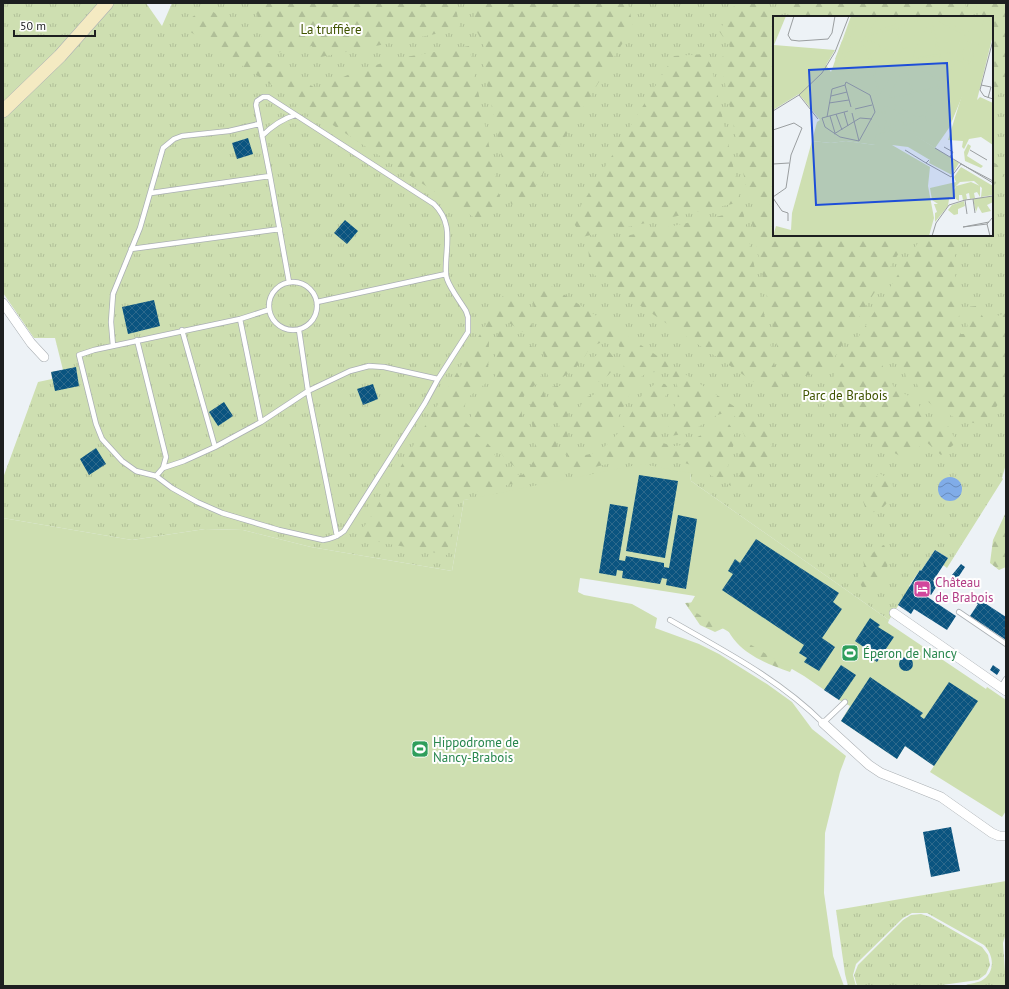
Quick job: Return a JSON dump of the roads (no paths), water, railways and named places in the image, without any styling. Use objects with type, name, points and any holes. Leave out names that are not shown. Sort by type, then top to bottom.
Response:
[{"type":"main road","points":[[3,111],[60,56],[107,3]]},
{"type":"street","points":[[3,304],[31,343],[44,357]]},
{"type":"street","points":[[894,613],[1003,689]]},
{"type":"street","points":[[823,723],[869,765],[881,773],[941,797],[992,833],[999,836],[1006,836]]},
{"type":"lane","points":[[268,310],[240,319],[137,340],[79,355],[96,424],[102,439],[122,460],[136,471],[156,476],[172,488],[196,502],[222,513],[279,530],[323,540],[337,536],[344,531],[468,332],[468,317],[447,279],[447,232],[446,222],[441,211],[434,204],[268,97],[263,97],[257,101],[256,105],[289,282]]},
{"type":"lane","points":[[262,136],[281,120],[295,115]]},
{"type":"lane","points":[[113,346],[111,322],[113,294],[140,228],[163,148],[174,139],[182,136],[229,131],[259,124]]},
{"type":"lane","points":[[151,193],[270,176]]},
{"type":"lane","points":[[132,249],[280,229]]},
{"type":"lane","points":[[317,302],[446,274]]},
{"type":"lane","points":[[289,282],[304,284],[310,288],[317,302],[315,316],[306,327],[299,330],[288,330],[279,327],[272,320],[268,310],[268,304],[273,292],[277,287],[289,282]]},
{"type":"lane","points":[[240,319],[261,422]]},
{"type":"lane","points":[[182,330],[215,447]]},
{"type":"lane","points":[[299,330],[308,391],[337,536]]},
{"type":"lane","points":[[137,340],[166,457],[164,468]]},
{"type":"lane","points":[[156,476],[164,468],[215,447],[261,422],[308,391],[350,371],[369,366],[384,367],[438,379]]},
{"type":"lane","points":[[959,612],[1006,644]]},
{"type":"lane","points":[[670,620],[740,660],[772,681],[806,707],[823,723],[845,702]]},
{"type":"lane","points":[[1003,689],[1006,679]]},
{"type":"water","points":[[950,477],[958,481],[962,489],[958,497],[950,501],[942,497],[938,489],[942,481]]},
{"type":"place","name":"Château de Brabois","points":[[922,589]]},
{"type":"place","name":"Éperon de Nancy","points":[[850,653]]},
{"type":"place","name":"Hippodrome de Nancy-Brabois","points":[[420,749]]},
{"type":"park label","name":"La truffière","points":[[331,29]]},
{"type":"park label","name":"Parc de Brabois","points":[[845,395]]}]
